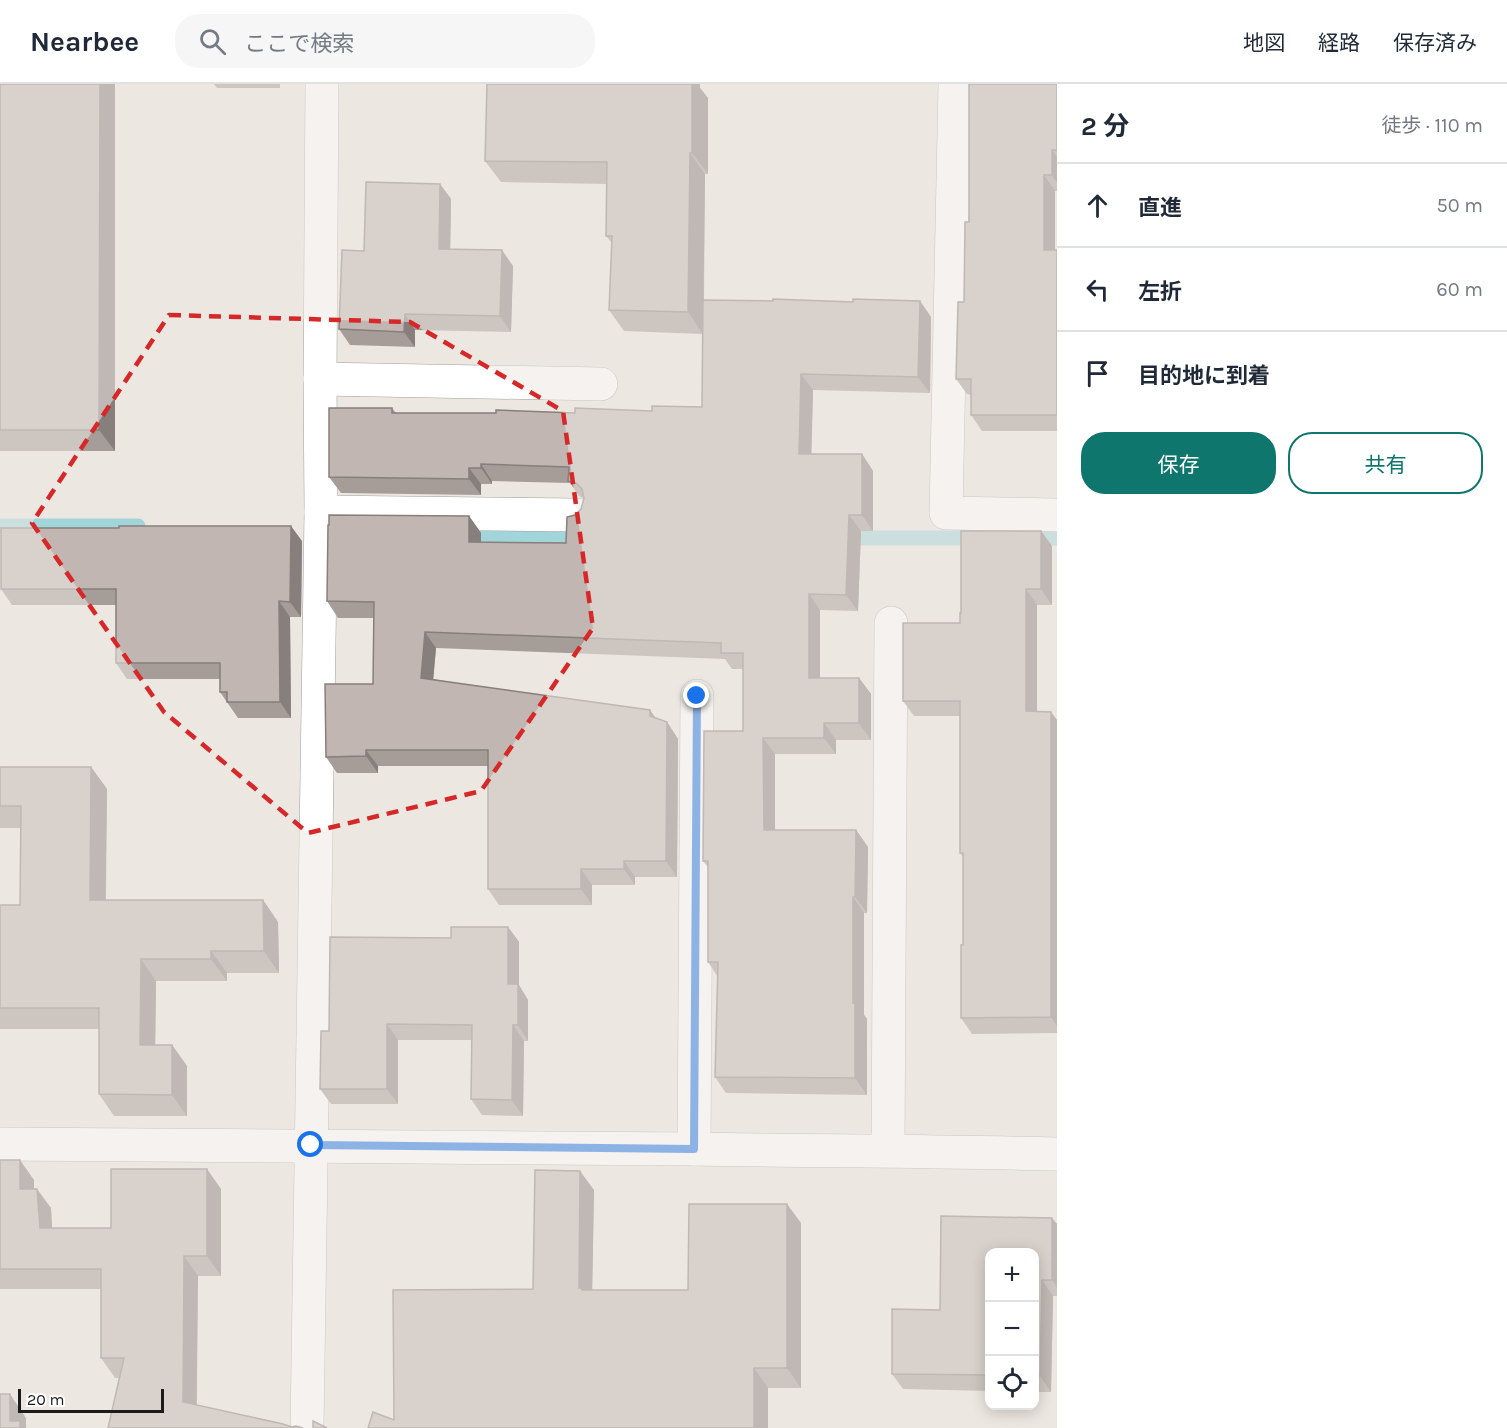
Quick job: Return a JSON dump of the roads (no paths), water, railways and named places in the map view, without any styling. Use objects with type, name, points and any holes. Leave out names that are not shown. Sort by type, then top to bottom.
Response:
[{"type":"street","points":[[307,1428],[321,512],[322,84]]},
{"type":"street","points":[[955,84],[946,513],[1057,515]]},
{"type":"street","points":[[320,379],[601,384]]},
{"type":"street","points":[[321,512],[577,515]]},
{"type":"street","points":[[888,1150],[891,623]]},
{"type":"street","points":[[694,1149],[697,696]]},
{"type":"street","points":[[0,1144],[888,1150],[1057,1154]]},
{"type":"waterway","points":[[0,526],[138,526]]},
{"type":"waterway","points":[[461,537],[584,537]]},
{"type":"waterway","points":[[842,538],[980,538]]},
{"type":"waterway","points":[[1028,538],[1057,538]]}]
